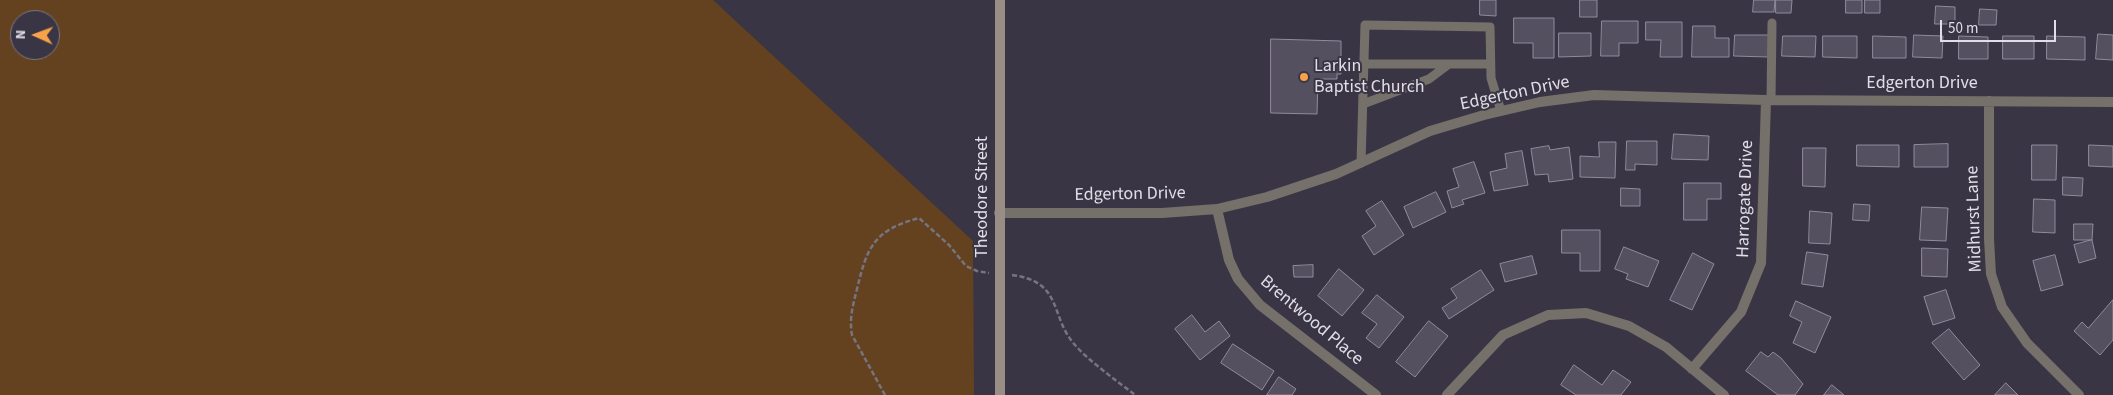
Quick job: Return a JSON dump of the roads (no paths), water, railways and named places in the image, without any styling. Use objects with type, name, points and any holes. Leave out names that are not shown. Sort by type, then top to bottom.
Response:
[{"type":"street","name":"Theodore Street","points":[[1000,0],[1000,395]]},
{"type":"street","name":"Edgerton Drive","points":[[999,213],[1162,213],[1217,208],[1267,197],[1336,174],[1430,131],[1540,102],[1594,95],[1768,100],[2113,102]]},
{"type":"street","name":"Harrogate Drive","points":[[1692,369],[1741,312],[1761,263],[1768,100]]},
{"type":"street","name":"Midhurst Lane","points":[[1989,101],[1989,239],[1991,274],[2002,307],[2027,343],[2079,395]]},
{"type":"street","name":"Brentwood Place","points":[[1217,208],[1228,260],[1238,279],[1260,305],[1376,395]]},
{"type":"street","points":[[1447,395],[1502,335],[1548,315],[1586,313],[1629,326],[1666,347],[1724,395]]},
{"type":"lane","points":[[1768,100],[1772,23]]},
{"type":"lane","points":[[1361,163],[1365,24],[1490,26],[1491,78],[1501,111]]},
{"type":"lane","points":[[1364,64],[1490,64]]},
{"type":"lane","points":[[1363,104],[1429,79],[1449,64]]},
{"type":"place","name":"Larkin Baptist Church","points":[[1304,77]]}]
